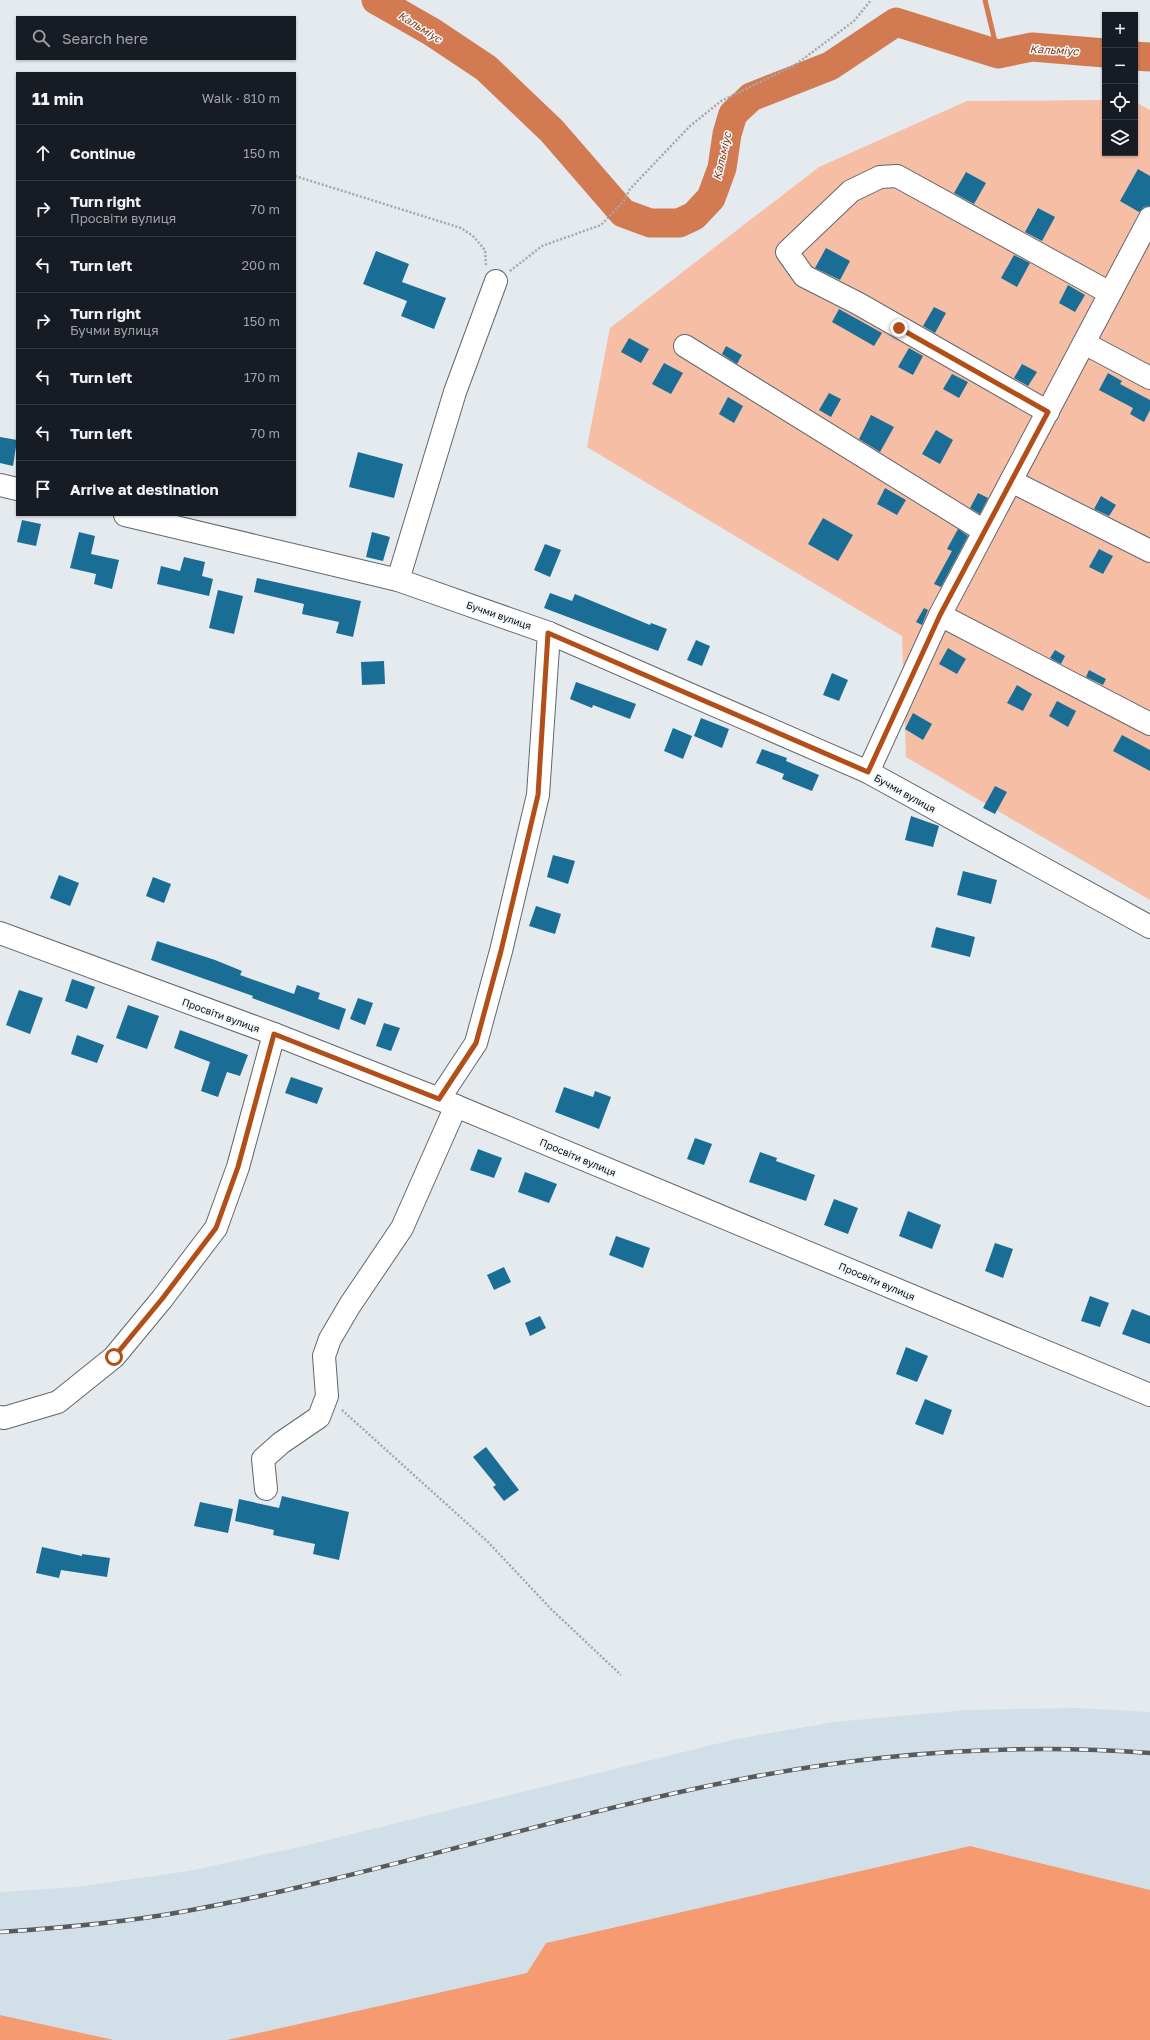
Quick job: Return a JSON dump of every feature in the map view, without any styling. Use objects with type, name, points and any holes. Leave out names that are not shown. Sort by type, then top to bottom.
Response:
[{"type":"street","points":[[1048,412],[859,304],[804,276],[787,252],[851,191],[880,176],[897,176],[1110,294]]},
{"type":"street","points":[[868,772],[940,615],[1150,218]]},
{"type":"street","points":[[398,580],[455,392],[496,281]]},
{"type":"street","points":[[1084,343],[1150,378]]},
{"type":"street","points":[[685,346],[984,531]]},
{"type":"street","points":[[1011,480],[1150,551]]},
{"type":"street","points":[[0,485],[16,489]]},
{"type":"street","name":"Бучми вулиця","points":[[129,516],[398,580],[548,633],[868,772],[1150,927]]},
{"type":"street","points":[[940,615],[1150,724]]},
{"type":"street","points":[[266,1489],[263,1459],[281,1443],[319,1417],[327,1396],[324,1356],[330,1339],[402,1228],[447,1103],[476,1043],[501,951],[538,795],[548,633]]},
{"type":"street","name":"Просвіти вулиця","points":[[0,933],[274,1034],[447,1103],[1150,1395]]},
{"type":"street","points":[[2,1417],[58,1402],[114,1357],[162,1299],[216,1228],[238,1167],[274,1034]]},
{"type":"path","points":[[296,176],[461,228],[473,236],[485,250],[486,268],[496,281],[542,246],[601,225],[623,202],[630,189],[690,126],[721,101],[795,65],[854,21],[871,0]]},
{"type":"path","points":[[327,1396],[488,1542],[551,1609],[621,1674]]},
{"type":"shaded area","points":[[1102,100],[1102,156],[1138,156],[1138,104],[1150,110],[1150,900],[906,757],[902,636],[587,447],[610,328],[819,167],[967,101]]},
{"type":"shaded area","points":[[1077,1708],[1150,1712],[1150,1890],[970,1846],[546,1943],[527,1973],[227,2040],[114,2040],[0,2015],[0,1892],[76,1887],[189,1871],[304,1846],[736,1739],[834,1722],[967,1710]]},
{"type":"shaded area","points":[[970,1846],[1150,1890],[1150,2040],[227,2040],[527,1973],[546,1943]]},
{"type":"shaded area","points":[[0,2015],[114,2040],[0,2040]]},
{"type":"building","points":[[1138,169],[1150,176],[1150,206],[1144,207],[1139,212],[1120,201]]},
{"type":"building","points":[[966,172],[986,183],[974,204],[954,193]]},
{"type":"building","points":[[1038,208],[1055,217],[1042,241],[1025,232]]},
{"type":"building","points":[[826,248],[850,261],[840,280],[815,268]]},
{"type":"building","points":[[376,251],[409,264],[402,282],[446,298],[434,329],[401,316],[407,301],[363,284]]},
{"type":"building","points":[[1014,255],[1030,263],[1017,287],[1001,278]]},
{"type":"building","points":[[1068,285],[1085,295],[1075,312],[1059,303]]},
{"type":"building","points":[[934,307],[946,313],[935,333],[923,326]]},
{"type":"building","points":[[839,309],[882,333],[874,346],[832,322]]},
{"type":"building","points":[[629,338],[649,349],[641,363],[621,352]]},
{"type":"building","points":[[726,346],[742,355],[737,364],[722,354]]},
{"type":"building","points":[[909,348],[923,356],[913,375],[898,367]]},
{"type":"building","points":[[664,363],[683,373],[671,394],[652,384]]},
{"type":"building","points":[[1022,364],[1037,372],[1028,386],[1014,378]]},
{"type":"building","points":[[1108,373],[1122,381],[1120,384],[1150,400],[1150,410],[1144,422],[1130,414],[1133,408],[1099,390]]},
{"type":"building","points":[[952,374],[968,382],[959,398],[943,389]]},
{"type":"building","points":[[829,393],[841,399],[831,417],[819,410]]},
{"type":"building","points":[[728,397],[743,406],[734,423],[719,414]]},
{"type":"building","points":[[871,415],[894,427],[880,452],[859,439]]},
{"type":"building","points":[[936,430],[953,440],[940,464],[922,454]]},
{"type":"building","points":[[0,437],[16,440],[13,466],[0,463]]},
{"type":"building","points":[[358,452],[403,464],[394,498],[349,487]]},
{"type":"building","points":[[885,488],[906,500],[897,515],[877,504]]},
{"type":"building","points":[[978,493],[988,498],[980,514],[970,508]]},
{"type":"building","points":[[1101,496],[1116,505],[1109,516],[1094,509]]},
{"type":"building","points":[[823,518],[853,535],[838,561],[808,544]]},
{"type":"building","points":[[22,520],[41,524],[36,546],[17,542]]},
{"type":"building","points":[[958,529],[968,536],[941,587],[934,584],[952,551],[947,549]]},
{"type":"building","points":[[79,532],[95,536],[91,554],[119,560],[112,589],[94,584],[96,574],[70,568]]},
{"type":"building","points":[[372,532],[390,537],[383,561],[366,557]]},
{"type":"building","points":[[545,544],[561,550],[550,577],[534,570]]},
{"type":"building","points":[[1099,549],[1113,556],[1103,574],[1089,567]]},
{"type":"building","points":[[184,557],[205,562],[202,576],[213,579],[209,596],[157,584],[161,566],[180,571]]},
{"type":"building","points":[[257,578],[361,601],[353,637],[336,633],[339,622],[302,614],[304,604],[254,592]]},
{"type":"building","points":[[218,590],[243,596],[234,634],[209,628]]},
{"type":"building","points":[[550,593],[572,601],[575,594],[650,625],[651,623],[667,629],[658,651],[544,608]]},
{"type":"building","points":[[924,608],[928,610],[922,625],[916,622]]},
{"type":"building","points":[[696,640],[710,646],[702,666],[687,660]]},
{"type":"building","points":[[948,648],[966,659],[957,674],[939,664]]},
{"type":"building","points":[[1055,650],[1065,656],[1061,664],[1050,658]]},
{"type":"building","points":[[384,661],[385,684],[362,685],[361,662]]},
{"type":"building","points":[[1089,670],[1106,679],[1103,685],[1086,677]]},
{"type":"building","points":[[832,673],[848,680],[839,701],[823,695]]},
{"type":"building","points":[[576,682],[636,704],[630,719],[593,705],[592,708],[570,699]]},
{"type":"building","points":[[1017,685],[1032,694],[1023,711],[1007,703]]},
{"type":"building","points":[[1057,701],[1076,711],[1068,727],[1049,716]]},
{"type":"building","points":[[913,713],[932,724],[923,740],[905,729]]},
{"type":"building","points":[[701,718],[729,729],[722,748],[694,736]]},
{"type":"building","points":[[673,728],[692,736],[683,759],[664,751]]},
{"type":"building","points":[[1122,735],[1150,750],[1150,771],[1113,751]]},
{"type":"building","points":[[762,749],[787,758],[786,761],[819,775],[812,791],[782,779],[784,774],[756,763]]},
{"type":"building","points":[[995,786],[1007,792],[995,814],[983,808]]},
{"type":"building","points":[[911,816],[939,826],[933,847],[905,840]]},
{"type":"building","points":[[553,855],[575,861],[568,884],[547,877]]},
{"type":"building","points":[[963,871],[997,880],[991,904],[957,895]]},
{"type":"building","points":[[59,875],[79,883],[70,906],[50,898]]},
{"type":"building","points":[[153,877],[171,884],[164,903],[146,896]]},
{"type":"building","points":[[536,906],[561,914],[555,934],[529,926]]},
{"type":"building","points":[[936,927],[975,937],[970,957],[931,947]]},
{"type":"building","points":[[157,941],[215,960],[242,971],[240,975],[294,994],[297,985],[320,993],[318,999],[346,1009],[339,1030],[252,998],[253,996],[151,960]]},
{"type":"building","points":[[72,979],[95,987],[87,1009],[65,1001]]},
{"type":"building","points":[[19,990],[43,998],[30,1034],[6,1025]]},
{"type":"building","points":[[358,998],[373,1003],[365,1025],[350,1019]]},
{"type":"building","points":[[128,1005],[159,1016],[147,1049],[116,1038]]},
{"type":"building","points":[[384,1023],[400,1028],[391,1051],[376,1046]]},
{"type":"building","points":[[180,1030],[248,1055],[240,1076],[227,1072],[218,1097],[201,1091],[210,1062],[174,1048]]},
{"type":"building","points":[[77,1035],[104,1045],[97,1063],[71,1054]]},
{"type":"building","points":[[291,1077],[323,1088],[317,1104],[285,1093]]},
{"type":"building","points":[[564,1087],[593,1097],[595,1091],[611,1097],[599,1129],[555,1112]]},
{"type":"building","points":[[695,1138],[712,1144],[704,1165],[687,1159]]},
{"type":"building","points":[[478,1149],[502,1158],[494,1178],[470,1170]]},
{"type":"building","points":[[760,1152],[777,1158],[776,1161],[815,1175],[806,1201],[749,1182]]},
{"type":"building","points":[[525,1172],[557,1184],[549,1203],[518,1192]]},
{"type":"building","points":[[834,1199],[858,1208],[848,1234],[824,1225]]},
{"type":"building","points":[[908,1211],[941,1225],[932,1249],[899,1236]]},
{"type":"building","points":[[616,1236],[650,1248],[643,1268],[609,1255]]},
{"type":"building","points":[[995,1243],[1013,1249],[1003,1278],[985,1271]]},
{"type":"building","points":[[504,1267],[511,1282],[494,1290],[487,1275]]},
{"type":"building","points":[[1090,1296],[1109,1303],[1100,1327],[1081,1321]]},
{"type":"building","points":[[1132,1309],[1150,1316],[1150,1344],[1122,1334]]},
{"type":"building","points":[[540,1316],[546,1328],[530,1336],[525,1323]]},
{"type":"building","points":[[906,1347],[928,1356],[917,1382],[896,1374]]},
{"type":"building","points":[[925,1399],[952,1410],[943,1435],[915,1424]]},
{"type":"building","points":[[486,1447],[519,1490],[504,1501],[493,1487],[496,1485],[473,1457]]},
{"type":"building","points":[[282,1496],[349,1512],[339,1560],[313,1554],[315,1544],[273,1535],[274,1530],[235,1521],[239,1499],[279,1508]]},
{"type":"building","points":[[200,1502],[233,1509],[228,1533],[194,1526]]},
{"type":"building","points":[[42,1547],[82,1556],[82,1554],[110,1558],[107,1577],[61,1570],[59,1578],[36,1573]]},
{"type":"waterway","name":"Кальміус","points":[[376,0],[432,32],[486,68],[552,131],[623,213],[650,223],[679,223],[694,216],[711,198],[722,168],[727,134],[733,114],[751,97],[830,66],[896,22],[998,54],[1032,47],[1102,53]]},
{"type":"waterway","points":[[985,0],[998,54]]},
{"type":"waterway","name":"Кальміус","points":[[1138,56],[1150,57]]},
{"type":"railway","points":[[0,1932],[68,1927],[136,1919],[252,1898],[323,1882],[534,1827],[676,1793],[796,1769],[897,1756],[947,1752],[1049,1749],[1150,1753]]},
{"type":"route","points":[[114,1357],[162,1299],[216,1228],[238,1167],[274,1034],[439,1099],[476,1043],[501,951],[538,795],[548,633],[868,772],[940,615],[1048,412],[899,328]]}]
